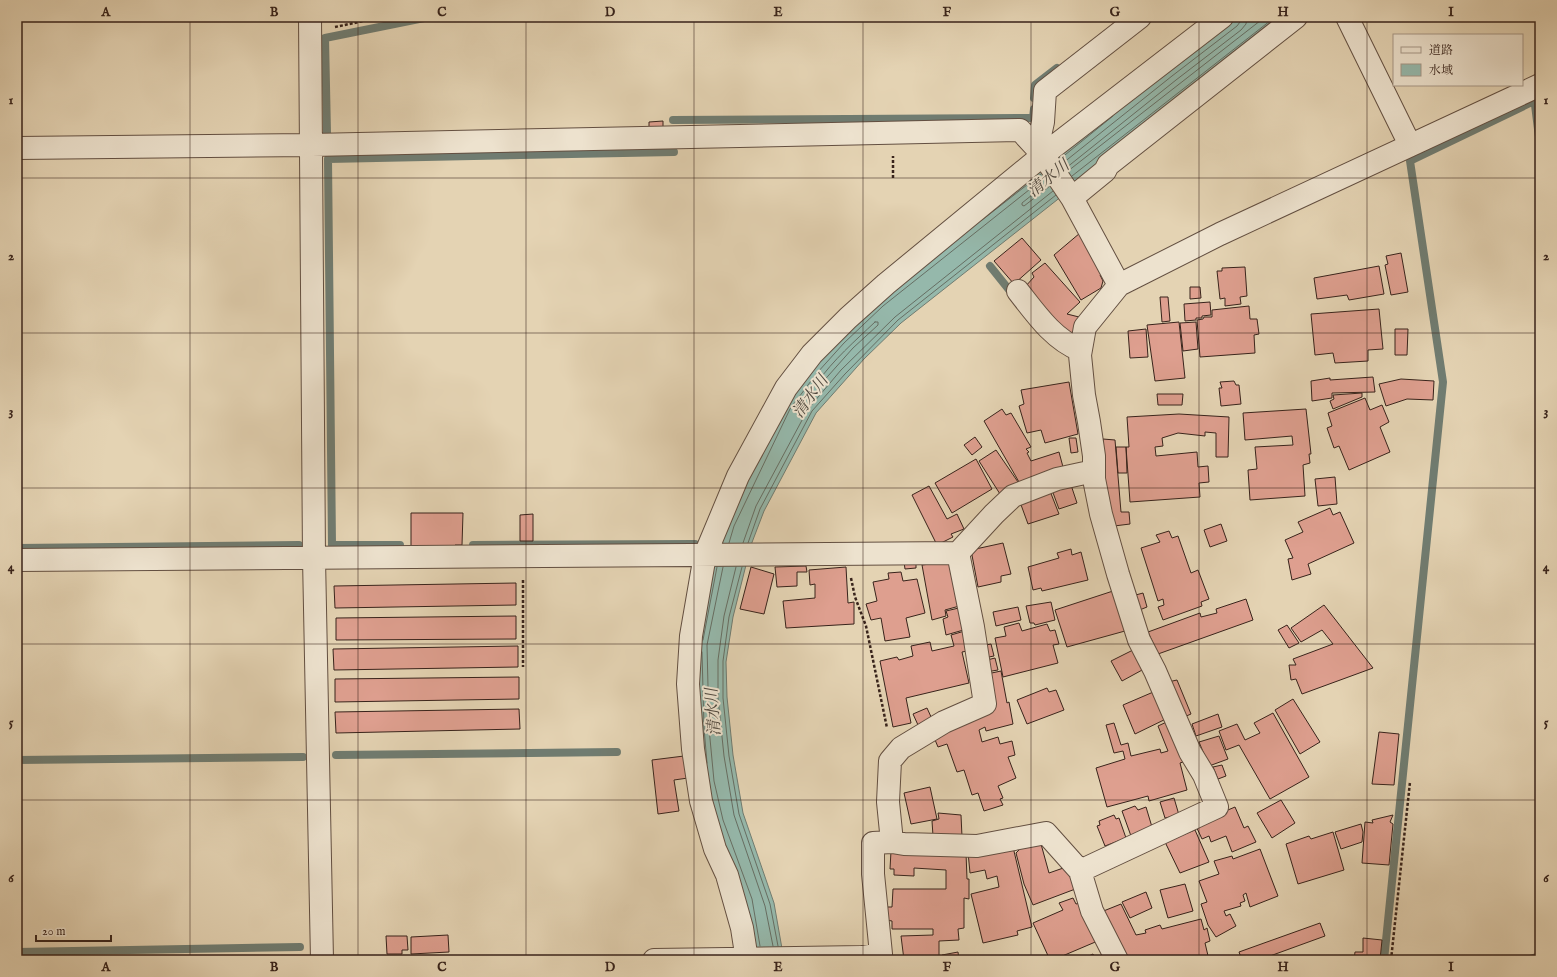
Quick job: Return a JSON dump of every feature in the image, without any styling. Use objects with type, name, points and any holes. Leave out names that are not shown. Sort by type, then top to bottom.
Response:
[{"type":"street","points":[[1040,152],[1046,91],[1140,17]]},
{"type":"street","points":[[747,959],[742,928],[727,875],[715,849],[701,801],[692,749],[688,684],[691,636],[704,555],[738,476],[786,388],[812,354],[848,318],[1040,152],[1222,17]]},
{"type":"street","points":[[1072,198],[1105,171],[1108,165],[1296,17]]},
{"type":"street","points":[[1347,17],[1410,145]]},
{"type":"street","points":[[310,24],[314,558],[322,960]]},
{"type":"street","points":[[1080,871],[1217,807],[1204,775],[1190,752],[1155,671],[1139,640],[1118,574],[1106,529],[1094,471],[1094,456],[1084,396],[1080,355],[1085,328],[1119,285],[1220,234],[1540,85]]},
{"type":"street","points":[[17,148],[312,145],[1020,130],[1040,152],[1072,198],[1119,285]]},
{"type":"street","points":[[1018,291],[1042,322],[1069,345],[1080,350]]},
{"type":"street","points":[[17,560],[958,553],[1013,496],[1057,479],[1094,471]]},
{"type":"street","points":[[892,842],[888,802],[890,761],[901,748],[944,722],[985,704],[973,627],[958,553]]},
{"type":"street","points":[[654,960],[848,959],[881,954],[873,874],[873,843],[892,842],[904,844],[977,846],[1046,833],[1080,871],[1092,911],[1117,960]]},
{"type":"path","points":[[310,24],[383,17]]},
{"type":"path","points":[[848,554],[855,597],[866,626],[881,703],[894,757]]},
{"type":"path","points":[[523,556],[523,667]]},
{"type":"path","points":[[1391,960],[1410,782]]},
{"type":"water","name":"清水川","points":[[1234,17],[1289,17],[901,323],[864,359],[816,413],[764,511],[751,545],[733,617],[726,662],[727,697],[733,755],[743,813],[774,903],[784,960],[752,960],[715,823],[700,729],[698,644],[717,549],[725,523],[783,405],[837,336],[1166,68]]},
{"type":"building","points":[[663,121],[663,129],[649,129],[649,122]]},
{"type":"building","points":[[1080,233],[1102,274],[1100,275],[1103,281],[1101,288],[1081,300],[1054,255]]},
{"type":"building","points":[[1022,238],[1041,260],[1014,284],[994,261]]},
{"type":"building","points":[[1401,253],[1408,292],[1391,295],[1385,265],[1388,264],[1386,256]]},
{"type":"building","points":[[1045,263],[1080,302],[1067,314],[1079,317],[1073,336],[1054,323],[1024,288],[1034,277],[1032,273]]},
{"type":"building","points":[[1379,266],[1384,294],[1349,300],[1347,295],[1317,299],[1314,278]]},
{"type":"building","points":[[1245,267],[1247,296],[1240,297],[1241,304],[1225,306],[1225,298],[1220,299],[1217,271],[1222,271],[1222,268]]},
{"type":"building","points":[[1190,287],[1200,287],[1201,298],[1190,299]]},
{"type":"building","points":[[1160,297],[1168,297],[1170,321],[1162,322]]},
{"type":"building","points":[[1210,302],[1211,315],[1196,318],[1196,320],[1185,321],[1184,304]]},
{"type":"building","points":[[1249,306],[1250,319],[1257,319],[1259,334],[1254,335],[1255,353],[1200,357],[1197,320],[1203,319],[1204,317],[1212,317],[1212,310]]},
{"type":"building","points":[[1379,309],[1383,349],[1368,350],[1368,361],[1335,363],[1333,353],[1315,355],[1311,314]]},
{"type":"building","points":[[1179,322],[1185,378],[1155,381],[1147,325]]},
{"type":"building","points":[[1196,322],[1198,349],[1183,351],[1180,323]]},
{"type":"building","points":[[1146,329],[1148,357],[1130,358],[1128,331]]},
{"type":"building","points":[[1395,329],[1408,329],[1407,355],[1395,355]]},
{"type":"building","points":[[1373,377],[1375,392],[1332,393],[1332,398],[1312,401],[1311,381],[1330,378],[1330,380]]},
{"type":"building","points":[[1401,379],[1434,381],[1433,400],[1407,399],[1386,406],[1379,384]]},
{"type":"building","points":[[1234,381],[1236,385],[1239,385],[1241,404],[1221,406],[1219,388],[1222,388],[1220,382]]},
{"type":"building","points":[[1069,382],[1078,434],[1045,443],[1041,430],[1027,433],[1019,406],[1024,404],[1021,390]]},
{"type":"building","points":[[1362,393],[1362,397],[1333,409],[1330,401],[1334,399],[1333,395]]},
{"type":"building","points":[[1157,394],[1183,394],[1182,405],[1158,405]]},
{"type":"building","points":[[1365,398],[1370,410],[1382,405],[1389,422],[1380,427],[1390,452],[1349,470],[1339,446],[1334,448],[1327,428],[1332,426],[1328,413]]},
{"type":"building","points":[[1002,409],[1006,415],[1011,413],[1031,447],[1026,449],[1029,452],[1027,453],[1031,461],[1059,452],[1063,467],[1019,482],[984,421]]},
{"type":"building","points":[[1306,409],[1311,454],[1309,454],[1310,463],[1303,465],[1305,496],[1250,500],[1248,470],[1257,469],[1255,447],[1293,445],[1292,436],[1245,440],[1243,413]]},
{"type":"building","points":[[1179,414],[1229,417],[1228,457],[1216,457],[1216,433],[1205,432],[1205,436],[1178,433],[1162,438],[1163,446],[1155,447],[1156,456],[1197,452],[1198,467],[1208,466],[1209,482],[1199,483],[1200,497],[1130,502],[1126,447],[1129,447],[1127,417]]},
{"type":"building","points":[[975,437],[982,447],[972,455],[964,445]]},
{"type":"building","points":[[1069,438],[1076,438],[1078,452],[1071,453]]},
{"type":"building","points":[[1103,439],[1115,440],[1121,512],[1129,512],[1130,524],[1114,526],[1104,475]]},
{"type":"building","points":[[1116,447],[1126,447],[1127,473],[1118,473]]},
{"type":"building","points":[[996,450],[1018,482],[1000,494],[979,461]]},
{"type":"building","points":[[976,459],[992,489],[952,513],[935,483]]},
{"type":"building","points":[[1335,477],[1337,504],[1318,506],[1315,479]]},
{"type":"building","points":[[1071,485],[1077,503],[1059,509],[1052,490]]},
{"type":"building","points":[[929,486],[947,519],[957,514],[964,529],[951,534],[953,537],[937,545],[912,495]]},
{"type":"building","points":[[1050,491],[1059,514],[1028,524],[1020,502]]},
{"type":"building","points":[[1330,508],[1333,515],[1340,512],[1354,543],[1308,564],[1311,574],[1292,580],[1288,559],[1293,558],[1285,540],[1303,532],[1298,522]]},
{"type":"building","points":[[411,513],[463,513],[462,545],[455,545],[455,548],[411,548]]},
{"type":"building","points":[[533,514],[533,541],[520,541],[520,515]]},
{"type":"building","points":[[1221,524],[1227,541],[1210,547],[1204,530]]},
{"type":"building","points":[[1169,531],[1172,538],[1178,536],[1191,573],[1198,570],[1209,599],[1201,602],[1202,606],[1163,620],[1158,607],[1164,605],[1163,599],[1158,601],[1141,548],[1160,542],[1156,535]]},
{"type":"building","points":[[1003,543],[1011,574],[1001,576],[1001,582],[978,587],[971,550]]},
{"type":"building","points":[[1071,549],[1072,555],[1081,552],[1088,580],[1042,591],[1041,588],[1033,590],[1028,567],[1059,558],[1057,553]]},
{"type":"building","points":[[916,561],[916,568],[905,569],[904,562]]},
{"type":"building","points":[[954,561],[963,605],[945,610],[946,616],[932,620],[922,565]]},
{"type":"building","points":[[806,566],[807,572],[797,572],[797,586],[777,587],[775,567]]},
{"type":"building","points":[[751,567],[774,574],[764,614],[740,609]]},
{"type":"building","points":[[846,567],[848,603],[854,602],[854,624],[786,628],[783,601],[815,598],[815,584],[810,585],[809,570]]},
{"type":"building","points":[[901,572],[903,581],[917,579],[925,613],[906,618],[910,637],[885,641],[881,618],[871,620],[866,604],[877,601],[873,582],[889,579],[888,573]]},
{"type":"building","points":[[516,583],[516,605],[335,608],[334,586]]},
{"type":"building","points":[[1113,591],[1125,631],[1067,647],[1055,610]]},
{"type":"building","points":[[1143,593],[1147,607],[1137,611],[1132,596]]},
{"type":"building","points":[[1246,599],[1253,620],[1158,654],[1148,632],[1200,613],[1201,617],[1217,613],[1216,609]]},
{"type":"building","points":[[1051,602],[1055,620],[1035,625],[1034,623],[1030,623],[1026,606]]},
{"type":"building","points":[[1324,605],[1373,668],[1302,694],[1296,679],[1291,680],[1289,665],[1296,665],[1293,659],[1333,644],[1322,630],[1301,642],[1291,628]]},
{"type":"building","points":[[963,607],[967,629],[946,635],[943,619],[948,617],[946,611]]},
{"type":"building","points":[[1018,607],[1021,620],[996,626],[993,612]]},
{"type":"building","points":[[516,616],[516,639],[336,640],[336,618]]},
{"type":"building","points":[[1019,623],[1022,631],[1047,624],[1050,631],[1055,630],[1059,644],[1053,645],[1058,663],[1003,677],[995,638],[1006,636],[1004,627]]},
{"type":"building","points":[[1287,625],[1299,643],[1289,648],[1278,630]]},
{"type":"building","points":[[968,630],[972,650],[962,652],[969,683],[906,698],[911,723],[893,727],[880,661],[897,657],[899,660],[913,656],[911,646],[930,642],[932,651],[954,646],[951,635]]},
{"type":"building","points":[[991,644],[994,656],[984,658],[981,646]]},
{"type":"building","points":[[518,646],[518,667],[334,670],[333,649]]},
{"type":"building","points":[[1135,649],[1144,669],[1122,681],[1111,661]]},
{"type":"building","points":[[995,658],[998,670],[986,672],[983,661]]},
{"type":"building","points":[[1001,671],[1007,703],[1009,702],[1013,724],[986,731],[985,727],[979,730],[982,742],[998,737],[1000,744],[1012,741],[1015,755],[1008,757],[1016,778],[998,786],[1003,798],[1000,799],[1003,805],[984,811],[978,793],[972,795],[964,770],[957,772],[947,744],[938,747],[933,735],[994,709],[987,674]]},
{"type":"building","points":[[519,677],[519,699],[335,702],[335,679]]},
{"type":"building","points":[[1177,680],[1191,714],[1184,717],[1168,682]]},
{"type":"building","points":[[1047,688],[1049,692],[1056,690],[1064,710],[1027,724],[1017,700]]},
{"type":"building","points":[[1158,690],[1170,717],[1135,734],[1123,705]]},
{"type":"building","points":[[1293,699],[1320,742],[1300,754],[1275,710]]},
{"type":"building","points":[[927,708],[932,719],[918,725],[913,714]]},
{"type":"building","points":[[519,709],[520,729],[336,733],[335,712]]},
{"type":"building","points":[[1273,713],[1309,777],[1270,799],[1239,745],[1226,750],[1219,731],[1237,724],[1245,740],[1260,733],[1254,723]]},
{"type":"building","points":[[1218,714],[1222,727],[1196,736],[1192,724]]},
{"type":"building","points":[[1171,720],[1189,760],[1180,763],[1187,790],[1149,801],[1148,796],[1107,807],[1096,768],[1125,759],[1123,751],[1114,753],[1106,725],[1114,723],[1121,745],[1128,743],[1131,756],[1160,749],[1161,753],[1168,751],[1158,726]]},
{"type":"building","points":[[1379,732],[1399,734],[1394,785],[1372,784]]},
{"type":"building","points":[[1219,736],[1228,759],[1209,766],[1199,742]]},
{"type":"building","points":[[684,756],[688,778],[674,780],[679,811],[658,814],[652,760]]},
{"type":"building","points":[[1222,765],[1226,776],[1218,779],[1213,767]]},
{"type":"building","points":[[930,787],[937,819],[911,824],[904,793]]},
{"type":"building","points":[[1174,798],[1179,815],[1165,818],[1160,802]]},
{"type":"building","points":[[1281,800],[1295,823],[1272,838],[1257,813]]},
{"type":"building","points":[[1135,806],[1138,810],[1146,807],[1152,827],[1131,836],[1122,811]]},
{"type":"building","points":[[1235,807],[1244,828],[1248,826],[1256,842],[1232,852],[1226,836],[1211,842],[1209,836],[1202,839],[1195,824]]},
{"type":"building","points":[[938,813],[961,815],[962,837],[933,836],[932,821],[939,819]]},
{"type":"building","points":[[1114,815],[1116,819],[1119,818],[1126,838],[1105,846],[1097,826],[1100,825],[1099,821]]},
{"type":"building","points":[[1393,815],[1390,822],[1393,824],[1389,865],[1362,863],[1365,822],[1373,823],[1372,820]]},
{"type":"building","points":[[1361,824],[1363,832],[1362,842],[1341,849],[1335,832]]},
{"type":"building","points":[[1195,830],[1209,862],[1180,873],[1165,842]]},
{"type":"building","points":[[1333,832],[1344,870],[1298,884],[1286,844],[1309,836],[1311,839]]},
{"type":"building","points":[[1041,844],[1049,873],[1069,866],[1078,888],[1033,905],[1024,884],[1016,853],[1019,850],[1017,846]]},
{"type":"building","points":[[1013,847],[1032,927],[1017,931],[1018,935],[983,943],[971,894],[999,887],[997,876],[987,879],[985,870],[970,873],[968,852]]},
{"type":"building","points":[[1260,849],[1278,896],[1250,907],[1246,893],[1243,895],[1245,901],[1240,903],[1241,906],[1224,911],[1226,916],[1230,914],[1236,926],[1216,937],[1208,925],[1201,904],[1207,902],[1199,881],[1219,874],[1214,861],[1232,856],[1233,859]]},
{"type":"building","points":[[891,851],[966,853],[967,879],[969,879],[969,899],[964,898],[964,928],[958,929],[959,940],[939,941],[939,957],[904,960],[901,936],[933,935],[933,929],[892,929],[892,921],[886,920],[886,907],[892,907],[893,889],[946,889],[946,870],[914,868],[914,876],[894,875],[894,869],[890,869]]},
{"type":"building","points":[[1185,884],[1193,911],[1168,918],[1160,890]]},
{"type":"building","points":[[1146,892],[1152,908],[1130,918],[1122,902]]},
{"type":"building","points":[[1073,898],[1076,904],[1084,902],[1100,940],[1050,960],[1033,923],[1063,910],[1059,903]]},
{"type":"building","points":[[1121,904],[1136,935],[1146,933],[1145,930],[1160,925],[1162,929],[1201,919],[1204,930],[1207,928],[1210,941],[1205,943],[1209,960],[1126,960],[1101,912]]},
{"type":"building","points":[[1320,923],[1325,936],[1259,960],[1242,960],[1239,952]]},
{"type":"building","points":[[448,935],[449,952],[411,954],[411,937]]},
{"type":"building","points":[[386,936],[407,936],[408,950],[402,950],[402,954],[387,954]]},
{"type":"building","points":[[1363,938],[1382,940],[1380,960],[1354,960],[1355,952],[1363,952]]},
{"type":"building","points":[[958,952],[959,960],[942,960],[942,955]]},
{"type":"building","points":[[1093,954],[1096,960],[1080,960]]},
{"type":"building","points":[[1043,956],[1044,960],[1029,960]]},
{"type":"building","points":[[1078,957],[1080,960],[1071,960]]},
{"type":"waterway","points":[[327,133],[325,38],[429,17]]},
{"type":"waterway","points":[[1034,98],[1035,85],[1057,68]]},
{"type":"waterway","points":[[1384,960],[1443,382],[1410,161],[1530,103]]},
{"type":"waterway","points":[[1535,105],[1540,145]]},
{"type":"waterway","points":[[673,120],[1033,118],[1034,109]]},
{"type":"waterway","points":[[400,545],[332,545],[328,159],[674,152]]},
{"type":"waterway","points":[[990,266],[1014,296]]},
{"type":"waterway","points":[[473,545],[695,544]]},
{"type":"waterway","points":[[17,548],[299,545]]},
{"type":"waterway","points":[[336,755],[617,752]]},
{"type":"waterway","points":[[17,760],[303,757]]},
{"type":"waterway","points":[[17,952],[300,947]]},
{"type":"waterway","points":[[1526,960],[1540,956]]}]
